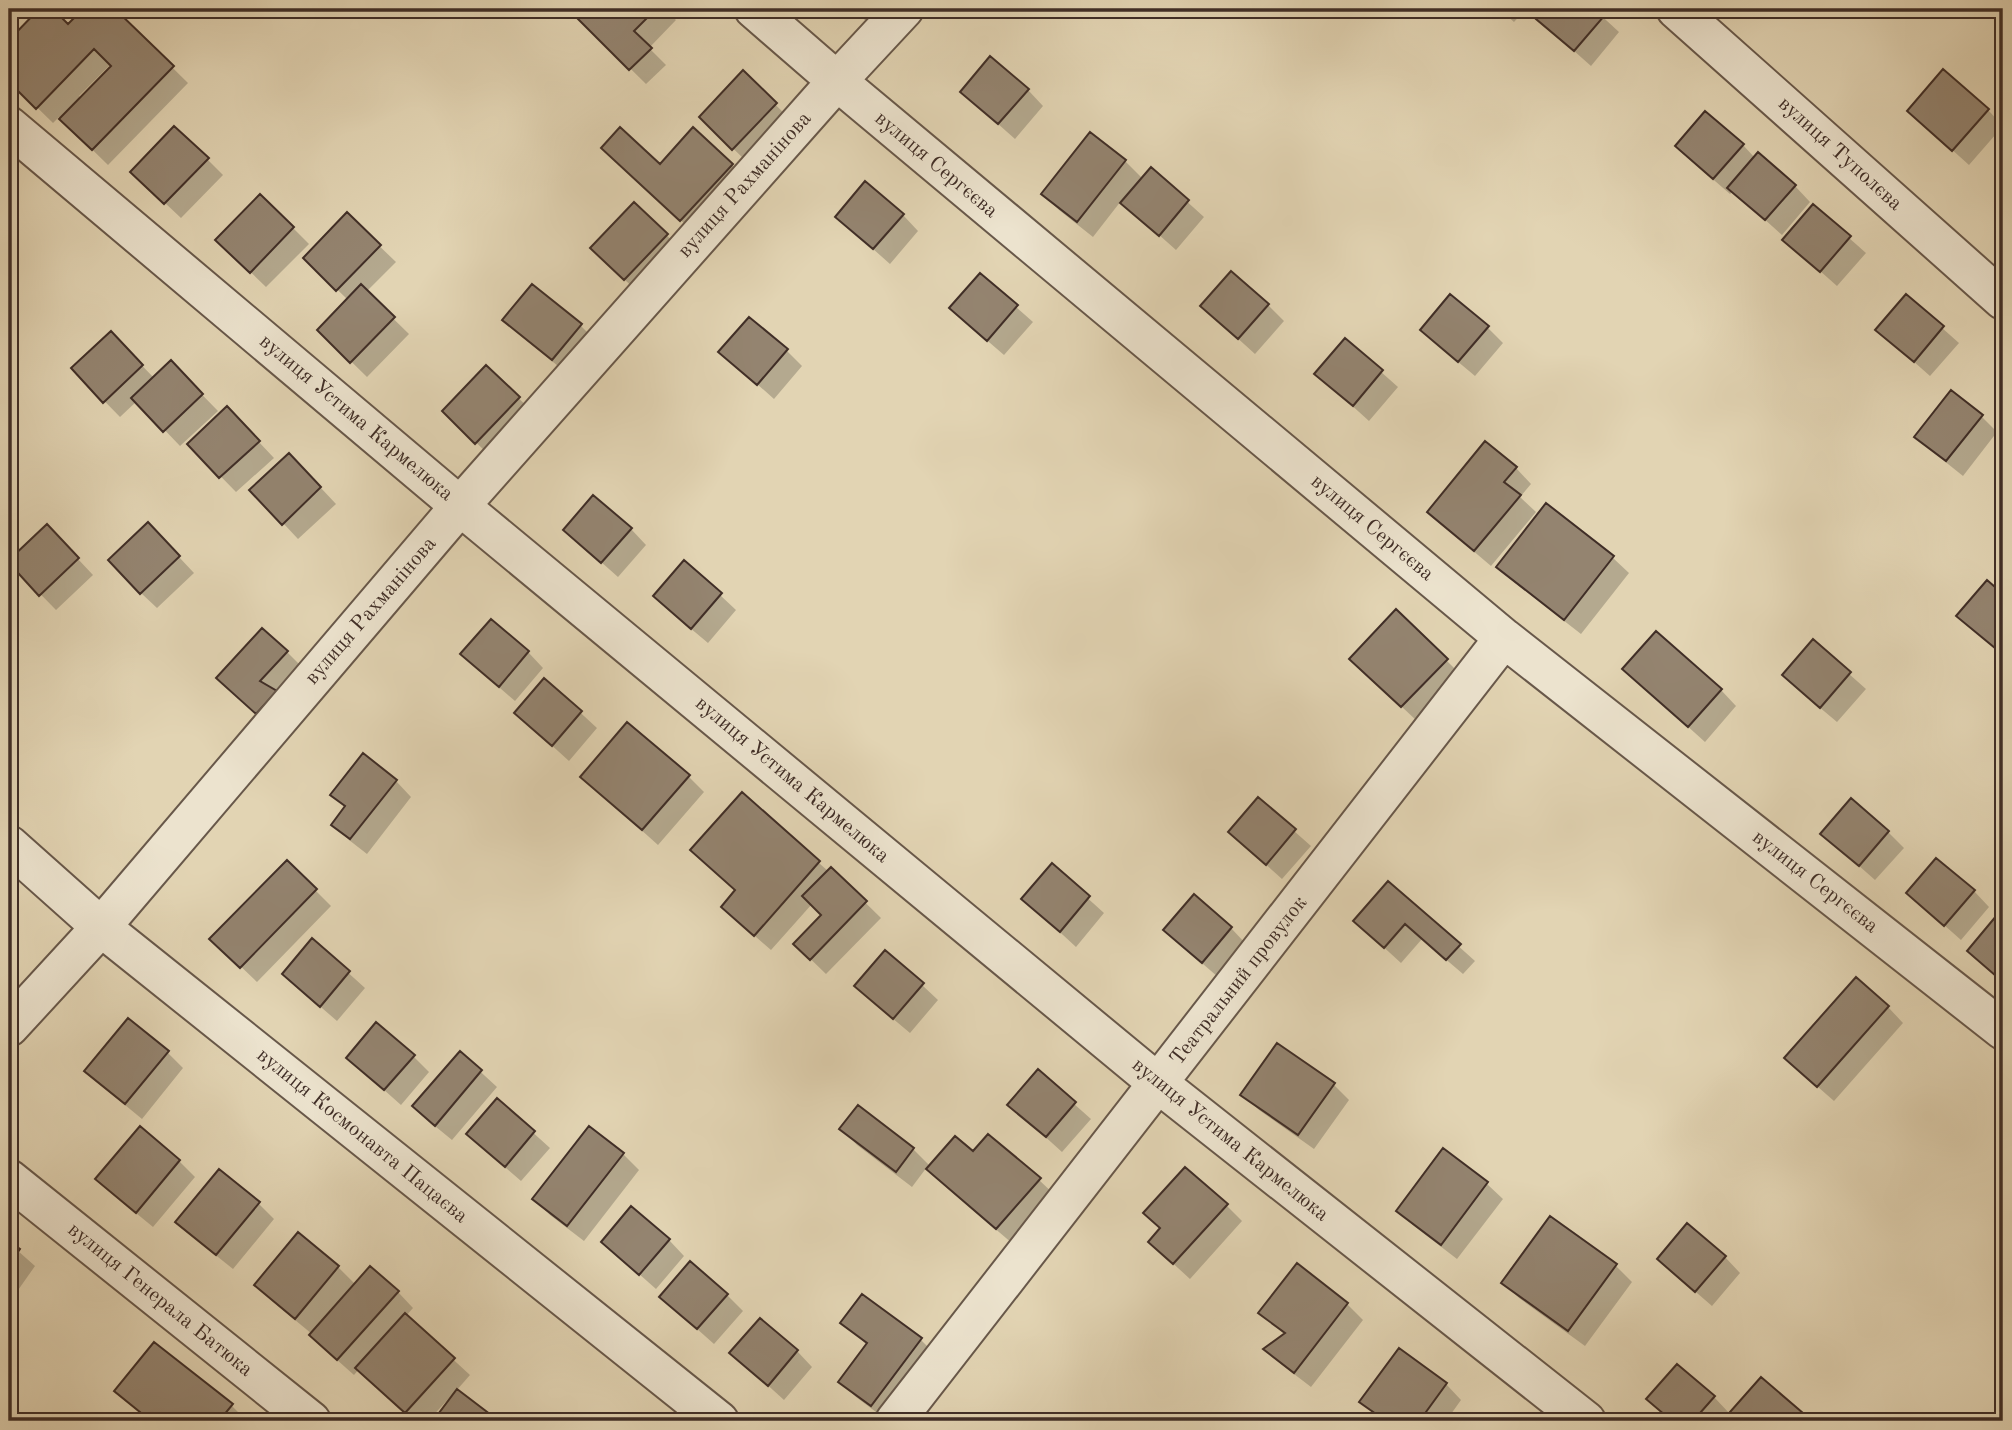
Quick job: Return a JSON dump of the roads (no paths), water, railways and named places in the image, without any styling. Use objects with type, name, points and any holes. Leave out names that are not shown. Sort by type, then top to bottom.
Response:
[{"type":"street","name":"вулиця Сергєєва","points":[[754,9],[837,82],[1504,638],[2003,1030]]},
{"type":"street","name":"вулиця Рахманінова","points":[[9,1027],[101,927],[460,506],[904,9]]},
{"type":"street","name":"вулиця Туполєва","points":[[1676,9],[2003,300]]},
{"type":"street","name":"вулиця Устима Кармелюка","points":[[9,126],[460,506],[1159,1084],[1586,1421]]},
{"type":"street","name":"Театральний провулок","points":[[895,1421],[1504,638]]},
{"type":"street","name":"вулиця Космонавта Пацаєва","points":[[9,845],[101,927],[719,1421]]},
{"type":"street","name":"вулиця Генерала Батюка","points":[[9,1179],[311,1421]]}]
